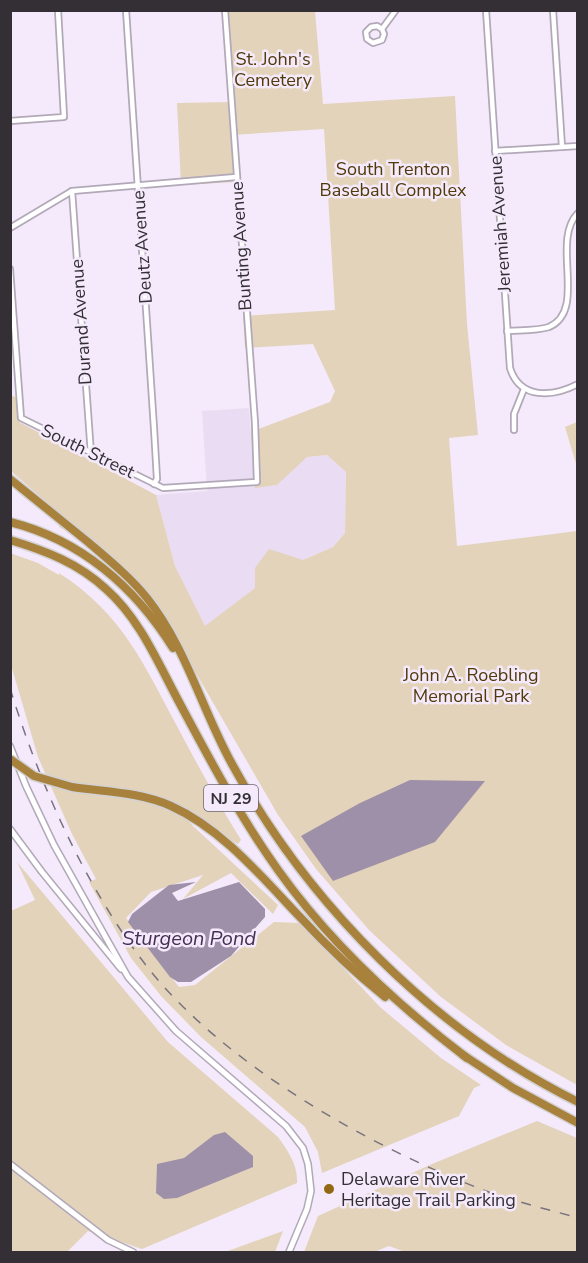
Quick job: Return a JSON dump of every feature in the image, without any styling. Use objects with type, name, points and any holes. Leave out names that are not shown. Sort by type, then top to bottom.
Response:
[{"type":"highway","points":[[10,479],[119,568],[140,589],[169,630],[200,699]]},
{"type":"highway","name":"NJ 29","points":[[10,522],[37,530],[71,545],[102,566],[117,579],[159,627],[182,662],[231,762],[262,815],[316,888],[364,942],[416,993],[456,1026],[523,1072],[578,1102]]},
{"type":"highway","name":"NJ 29","points":[[10,540],[33,546],[67,560],[95,579],[117,600],[138,627],[226,790],[279,872],[318,921],[361,967],[423,1024],[467,1058],[513,1088],[578,1123]]},
{"type":"highway","points":[[10,759],[34,776],[72,787],[145,797],[195,819],[256,870],[363,979],[415,1022],[467,1058]]},
{"type":"street","points":[[10,120],[64,117],[58,10]]},
{"type":"street","name":"Deutz Avenue","points":[[126,10],[154,428],[156,479],[154,484]]},
{"type":"street","name":"Bunting Avenue","points":[[225,10],[255,423],[257,482]]},
{"type":"street","points":[[382,29],[396,10]]},
{"type":"street","name":"Jeremiah Avenue","points":[[486,10],[510,368],[516,381],[524,389]]},
{"type":"street","points":[[553,10],[562,147]]},
{"type":"street","points":[[495,151],[578,146]]},
{"type":"street","points":[[10,228],[72,191],[236,177]]},
{"type":"street","name":"Durand Avenue","points":[[72,191],[90,454]]},
{"type":"street","points":[[507,330],[545,328],[559,322],[568,311],[571,298],[569,228],[570,222],[578,213]]},
{"type":"street","name":"South Street","points":[[10,269],[21,418],[163,488],[257,482]]},
{"type":"street","points":[[514,430],[514,414],[524,389],[545,393],[562,391],[578,384]]},
{"type":"street","points":[[10,746],[42,822],[128,977]]},
{"type":"street","points":[[10,830],[114,962],[176,1031],[286,1126],[303,1148],[308,1164],[311,1191],[307,1209],[289,1252]]},
{"type":"street","points":[[10,1164],[96,1232],[110,1242],[133,1252]]},
{"type":"shaded area","points":[[249,408],[255,487],[277,485],[306,457],[327,455],[346,472],[345,533],[333,547],[303,560],[255,568],[255,588],[205,627],[175,566],[156,495],[207,491],[202,411]]},
{"type":"green space","points":[[223,10],[315,11],[323,104],[455,96],[467,324],[478,435],[449,438],[457,546],[577,531],[577,1085],[506,1045],[441,997],[369,930],[316,869],[278,815],[163,616],[84,540],[59,527],[59,513],[11,471],[10,395],[18,398],[19,422],[156,495],[175,566],[205,626],[255,588],[255,568],[269,549],[303,560],[333,547],[345,533],[346,472],[327,455],[307,457],[277,485],[255,488],[251,432],[330,402],[335,391],[313,344],[245,348],[243,316],[335,310],[324,129],[232,135],[235,182],[181,185],[177,103],[230,102]]},
{"type":"green space","points":[[577,422],[577,467],[565,427]]},
{"type":"green space","points":[[10,553],[38,563],[59,575],[59,573],[81,589],[116,623],[142,662],[241,840],[238,844],[175,806],[193,826],[278,905],[273,914],[231,873],[183,899],[203,875],[151,892],[126,918],[179,987],[195,985],[274,922],[301,923],[380,1007],[441,1058],[481,1085],[474,1088],[459,1116],[322,1173],[318,1152],[305,1127],[201,1037],[161,996],[131,958],[89,882],[96,879],[72,834],[38,757],[11,665]]},
{"type":"green space","points":[[17,862],[168,1042],[278,1137],[294,1164],[297,1183],[142,1249],[88,1231],[67,1252],[11,1252],[11,911],[35,900]]},
{"type":"green space","points":[[537,1121],[577,1138],[577,1252],[405,1252],[389,1246],[374,1252],[304,1252],[318,1216],[432,1164]]},
{"type":"green space","points":[[283,1231],[275,1252],[225,1252]]},
{"type":"water","points":[[410,780],[485,781],[435,842],[333,881],[301,836],[360,803]]},
{"type":"water","name":"Sturgeon Pond","points":[[196,882],[172,893],[178,901],[239,882],[265,909],[265,917],[231,956],[191,982],[178,982],[170,977],[128,922],[132,914],[169,885]]},
{"type":"water","points":[[225,1132],[253,1156],[253,1167],[177,1198],[164,1199],[156,1193],[157,1164],[184,1158],[214,1135]]},
{"type":"railway","points":[[10,688],[50,797],[84,867],[123,934],[177,1001],[214,1035],[256,1068],[347,1126],[441,1173],[486,1191],[578,1218]]},
{"type":"place","name":"Delaware River Heritage Trail Parking","points":[[329,1189]]},
{"type":"park label","name":"St. John's Cemetery","points":[[273,69]]},
{"type":"park label","name":"South Trenton Baseball Complex","points":[[393,180]]},
{"type":"park label","name":"John A. Roebling Memorial Park","points":[[471,685]]}]
